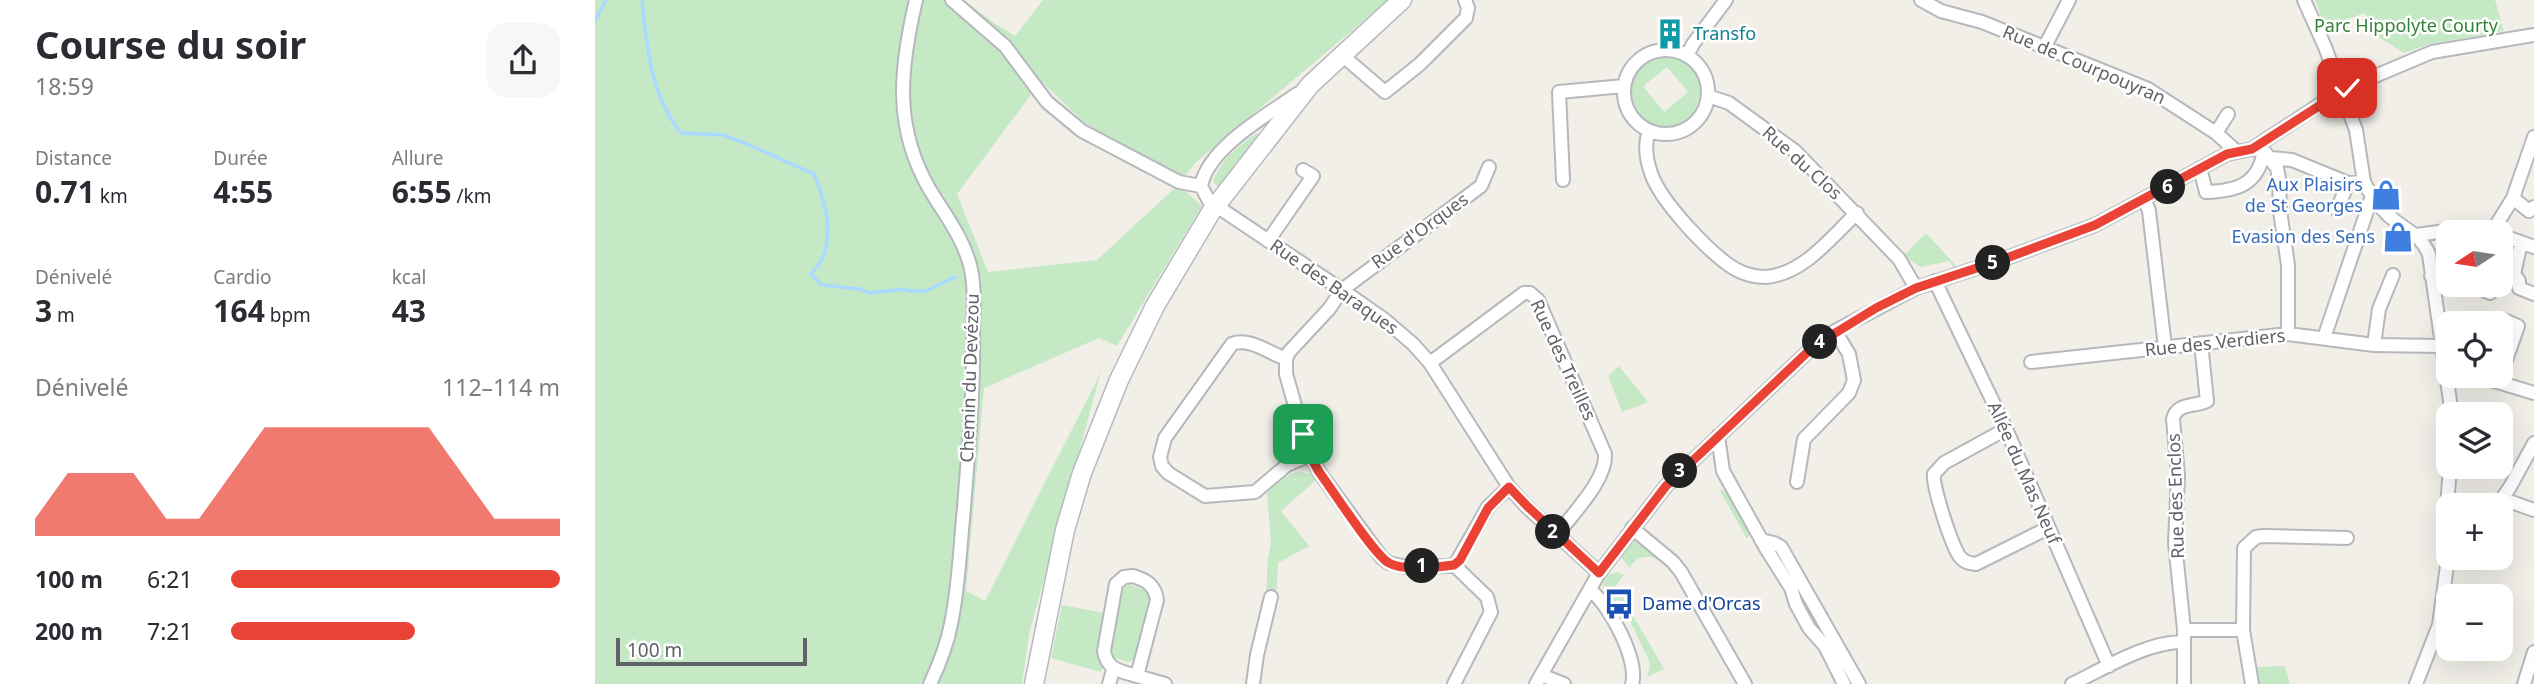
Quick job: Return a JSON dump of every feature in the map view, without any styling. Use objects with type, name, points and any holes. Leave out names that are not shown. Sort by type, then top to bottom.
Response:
[{"type":"street","name":"Chemin du Devézou","points":[[916,0],[903,73],[902,93],[907,134],[918,167],[961,238],[972,276],[973,311],[972,410],[957,592],[940,664],[930,684]]},
{"type":"street","points":[[952,0],[1005,46],[1047,102],[1082,131],[1179,181],[1201,186],[1203,175],[1224,147],[1310,85],[1402,0]]},
{"type":"street","points":[[1343,56],[1385,92],[1420,64],[1466,18],[1468,8],[1465,0]]},
{"type":"street","points":[[1688,56],[1693,44],[1726,0]]},
{"type":"street","name":"Rue de Courpouyran","points":[[1921,0],[1941,11],[1982,22],[2148,89],[2216,133],[2236,151]]},
{"type":"street","points":[[2044,48],[2069,0]]},
{"type":"street","points":[[2304,0],[2356,130],[2364,182],[2389,216],[2417,235],[2424,244],[2429,254],[2436,311]]},
{"type":"street","points":[[2200,168],[2206,192],[2237,189],[2247,184],[2261,166],[2262,152],[2342,90],[2432,52],[2534,35]]},
{"type":"street","points":[[1663,50],[1688,56],[1703,73],[1708,96],[1702,114],[1685,129],[1661,134],[1649,131],[1633,118],[1628,109],[1624,86],[1632,67],[1651,53],[1663,50]]},
{"type":"street","points":[[1034,684],[1065,530],[1095,437],[1119,380],[1181,259],[1216,205],[1310,85]]},
{"type":"street","points":[[1563,180],[1559,92],[1624,86]]},
{"type":"street","name":"Rue du Clos","points":[[1708,96],[1729,103],[1779,138],[1857,213],[1899,259],[1916,288]]},
{"type":"street","points":[[2216,133],[2228,114]]},
{"type":"street","name":"Rue du Clos","points":[[1649,131],[1645,145],[1651,173],[1668,203],[1716,254],[1738,271],[1765,277],[1790,270],[1814,254],[1857,213]]},
{"type":"street","points":[[2499,220],[2513,198],[2534,137]]},
{"type":"street","points":[[1565,684],[1539,680],[1599,573],[1632,528],[1666,486],[1814,346],[1835,331],[1916,288],[2095,225],[2236,151],[2262,152],[2292,160],[2348,183],[2364,182]]},
{"type":"street","points":[[2262,152],[2277,168],[2279,179],[2280,211],[2288,265],[2288,334]]},
{"type":"street","name":"Rue d'Orques","points":[[1286,359],[1342,290],[1481,186],[1489,167]]},
{"type":"street","points":[[1268,241],[1313,176]]},
{"type":"street","points":[[2337,210],[2348,183]]},
{"type":"street","name":"Rue des Baraques","points":[[1201,186],[1209,201],[1400,332],[1430,363],[1509,487],[1599,573]]},
{"type":"street","points":[[2324,338],[2372,196]]},
{"type":"street","points":[[2513,198],[2529,211],[2534,207]]},
{"type":"street","points":[[2145,200],[2149,211],[2165,347]]},
{"type":"street","points":[[2417,235],[2436,232]]},
{"type":"street","points":[[2528,245],[2514,274],[2519,281],[2515,291],[2534,294]]},
{"type":"street","points":[[2374,345],[2379,309],[2393,275]]},
{"type":"street","points":[[2431,276],[2436,276]]},
{"type":"street","name":"Allée du Mas Neuf","points":[[1935,281],[2006,429],[2109,666]]},
{"type":"street","name":"Rue des Treilles","points":[[1430,363],[1524,293],[1530,293],[1538,300],[1605,454],[1606,464],[1598,481],[1557,535]]},
{"type":"street","points":[[2513,324],[2523,329],[2513,350]]},
{"type":"street","points":[[1797,482],[1804,439],[1849,393],[1854,380],[1849,354],[1835,331]]},
{"type":"street","name":"Rue des Verdiers","points":[[2031,362],[2288,334],[2374,345],[2436,346]]},
{"type":"street","points":[[1310,455],[1287,465],[1258,491],[1205,496],[1168,473],[1160,457],[1165,439],[1232,344],[1243,341],[1286,359],[1286,374],[1310,455],[1376,550],[1389,564],[1405,567],[1454,565],[1460,560],[1488,508],[1509,487]]},
{"type":"street","name":"Rue des Enclos","points":[[2184,636],[2175,543],[2178,475],[2173,419],[2174,413],[2179,409],[2207,401],[2201,343]]},
{"type":"street","points":[[2513,383],[2534,393]]},
{"type":"street","points":[[2006,429],[1944,463],[1934,474],[1934,486],[1956,552],[1965,562],[1976,564],[2048,528]]},
{"type":"street","points":[[1718,436],[1723,471],[1791,588],[1795,604],[1809,628],[1825,646],[1844,684]]},
{"type":"street","points":[[2505,493],[2534,443]]},
{"type":"street","points":[[2513,505],[2534,510]]},
{"type":"street","points":[[1632,528],[1674,562],[1745,684]]},
{"type":"street","points":[[2252,684],[2243,630],[2244,548],[2250,541],[2263,536],[2347,538]]},
{"type":"street","points":[[1761,540],[1781,547],[1859,684]]},
{"type":"street","points":[[1454,565],[1487,597],[1491,612],[1454,684]]},
{"type":"street","points":[[2416,684],[2439,625],[2447,570]]},
{"type":"street","points":[[1137,676],[1157,600],[1151,585],[1133,576],[1124,577],[1116,584],[1104,651],[1107,662],[1113,670],[1165,684]]},
{"type":"street","points":[[1590,590],[1602,601],[1630,656],[1634,671],[1632,684]]},
{"type":"street","points":[[1253,684],[1271,597]]},
{"type":"street","points":[[2071,684],[2184,636],[2243,630]]},
{"type":"street","points":[[2184,636],[2184,684]]},
{"type":"street","points":[[2524,684],[2534,652]]},
{"type":"street","points":[[1109,684],[1113,670]]},
{"type":"green space","points":[[595,0],[964,0],[1015,36],[1043,0],[1388,0],[1195,163],[1178,185],[1202,206],[1117,346],[1099,338],[984,388],[966,591],[985,601],[1101,372],[1029,634],[1022,684],[595,684]],"holes":[[[1041,81],[1083,121],[1177,186],[1097,260],[988,272],[957,194]]]},
{"type":"green space","name":"Parc Hippolyte Courty","points":[[2315,0],[2495,0],[2504,31],[2429,44],[2404,53],[2372,33],[2365,13],[2325,27]]},
{"type":"green space","points":[[1661,57],[1681,60],[1693,70],[1699,83],[1699,98],[1693,112],[1682,122],[1666,126],[1645,121],[1638,112],[1632,83],[1641,67]],"holes":[[[1667,67],[1688,92],[1664,112],[1643,86]]]},
{"type":"green space","points":[[1257,133],[1262,137],[1220,190],[1213,181],[1221,166],[1237,148]]},
{"type":"green space","points":[[1926,233],[1958,268],[1955,269],[1949,261],[1921,267],[1903,256]]},
{"type":"green space","points":[[1619,366],[1648,402],[1622,412],[1608,376]]},
{"type":"green space","points":[[1299,472],[1310,474],[1316,480],[1281,511],[1309,546],[1278,563],[1276,596],[1266,594],[1271,542],[1267,493],[1286,477]]},
{"type":"green space","points":[[1719,489],[1730,494],[1751,531],[1747,539]]},
{"type":"green space","points":[[1633,541],[1659,560],[1642,557],[1630,568],[1620,556]]},
{"type":"green space","points":[[1617,572],[1624,575],[1616,586],[1664,669],[1647,677],[1650,667],[1648,658],[1619,599],[1610,604],[1604,589],[1606,575]]},
{"type":"green space","points":[[1129,584],[1147,591],[1150,599],[1134,660],[1129,662],[1111,657],[1109,650],[1121,591]]},
{"type":"green space","points":[[1062,605],[1104,613],[1097,654],[1103,664],[1101,672],[1051,658]]},
{"type":"green space","points":[[2285,666],[2290,684],[2260,684],[2257,667]]},
{"type":"waterway","points":[[595,21],[606,0]]},
{"type":"waterway","points":[[642,0],[648,53],[656,86],[681,133],[723,135],[814,174],[824,203],[828,234],[823,258],[811,274],[822,285],[860,289],[869,293],[905,289],[926,291],[955,277]]},
{"type":"place","name":"Transfo","points":[[1670,34]]},
{"type":"place","name":"Aux Plaisirs de St Georges","points":[[2386,195]]},
{"type":"place","name":"Evasion des Sens","points":[[2398,237]]},
{"type":"place","name":"Dame d'Orcas","points":[[1619,604]]},
{"type":"route","points":[[1303,434],[1319,472],[1389,564],[1405,567],[1454,565],[1460,560],[1488,508],[1509,487],[1599,573],[1632,528],[1685,466],[1814,346],[1835,331],[1916,288],[2095,225],[2227,154],[2252,149],[2347,88]]}]
